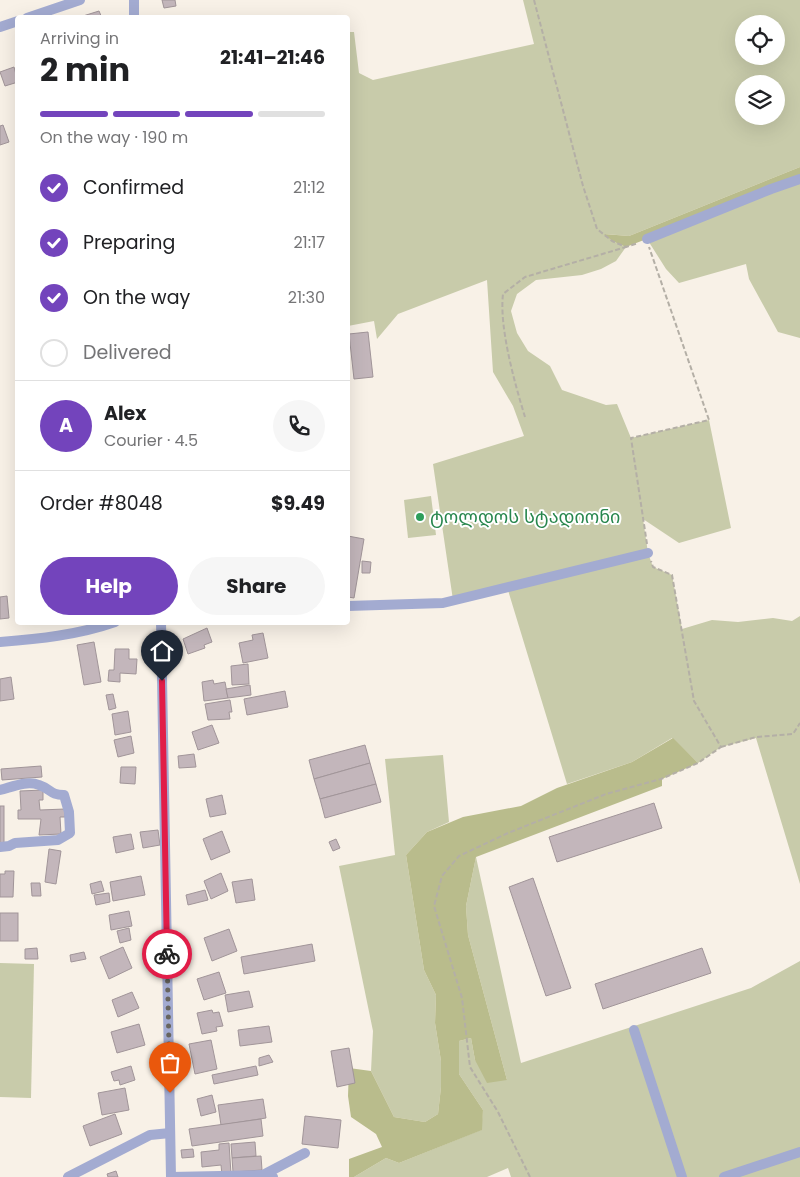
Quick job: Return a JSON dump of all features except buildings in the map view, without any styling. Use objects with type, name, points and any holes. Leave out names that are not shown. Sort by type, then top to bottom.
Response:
[{"type":"street","points":[[36,15],[80,0]]},
{"type":"street","points":[[134,0],[134,15]]},
{"type":"street","points":[[0,26],[15,22]]},
{"type":"street","points":[[647,240],[800,179]]},
{"type":"street","points":[[350,606],[443,602],[648,553]]},
{"type":"street","points":[[0,642],[36,639],[106,625]]},
{"type":"street","points":[[161,625],[171,1177],[268,1176],[305,1154]]},
{"type":"street","points":[[0,790],[14,785],[39,784],[54,795],[64,795],[69,812],[70,833],[58,840],[15,843],[0,847]]},
{"type":"street","points":[[634,1030],[682,1177]]},
{"type":"street","points":[[68,1177],[150,1135],[170,1133]]},
{"type":"street","points":[[724,1177],[800,1152]]},
{"type":"path","points":[[534,0],[583,186],[598,229],[612,241],[626,247]]},
{"type":"path","points":[[525,417],[518,396],[501,310],[504,294],[525,277],[647,240],[709,420],[631,438],[648,553],[653,567],[672,575],[694,701],[721,747]]},
{"type":"path","points":[[530,1177],[498,1112],[470,1067],[462,998],[434,906],[442,876],[458,856],[508,833],[606,794],[661,779],[698,764],[721,747],[756,737],[793,734],[800,723]]},
{"type":"green space","points":[[523,0],[800,0],[800,167],[629,236],[605,234],[612,241],[626,247],[616,261],[601,269],[582,275],[536,280],[517,294],[511,311],[517,333],[528,351],[550,366],[562,390],[606,405],[617,404],[631,438],[709,420],[731,528],[679,543],[643,519],[648,553],[653,567],[672,575],[682,629],[712,620],[738,622],[773,618],[792,621],[800,616],[800,884],[756,738],[721,747],[698,763],[672,738],[632,762],[567,784],[507,587],[453,600],[433,464],[524,436],[513,406],[493,372],[487,280],[398,314],[377,339],[374,321],[350,326],[350,32],[354,32],[359,73],[373,80],[534,44]]},
{"type":"green space","points":[[800,167],[800,179],[626,247],[612,241],[604,234],[629,236]]},
{"type":"green space","points":[[800,179],[800,338],[778,332],[749,279],[746,264],[679,283],[666,269],[647,239]]},
{"type":"green space","name":"ტოლდოს სტადიონი","points":[[431,496],[436,535],[408,538],[404,500]]},
{"type":"green space","points":[[673,738],[698,763],[662,779],[662,786],[476,857],[466,906],[468,935],[507,1080],[487,1083],[475,1060],[471,1038],[459,1041],[459,1074],[483,1110],[482,1130],[399,1163],[386,1158],[354,1177],[349,1177],[349,1159],[382,1147],[376,1134],[351,1117],[348,1096],[349,1068],[371,1071],[394,1117],[425,1122],[438,1114],[441,1061],[435,1023],[436,995],[424,970],[406,855],[427,832],[463,817],[521,806],[557,788],[632,762]]},
{"type":"green space","points":[[443,755],[449,822],[427,832],[406,855],[424,970],[436,995],[435,1023],[441,1061],[438,1114],[425,1122],[394,1117],[371,1071],[373,1031],[339,866],[395,855],[385,759]]},
{"type":"green space","points":[[476,857],[521,1063],[751,988],[800,961],[800,1177],[511,1177],[508,1168],[487,1177],[354,1177],[386,1158],[399,1163],[481,1130],[483,1110],[459,1074],[459,1041],[471,1038],[475,1060],[507,1080],[468,935],[466,906]]},
{"type":"green space","points":[[0,963],[34,964],[31,1098],[0,1097]]},
{"type":"way so far","points":[[167,954],[170,1093]]},
{"type":"place","name":"ტოლდოს სტადიონი","points":[[420,517]]},
{"type":"route","points":[[162,681],[167,954]]}]
